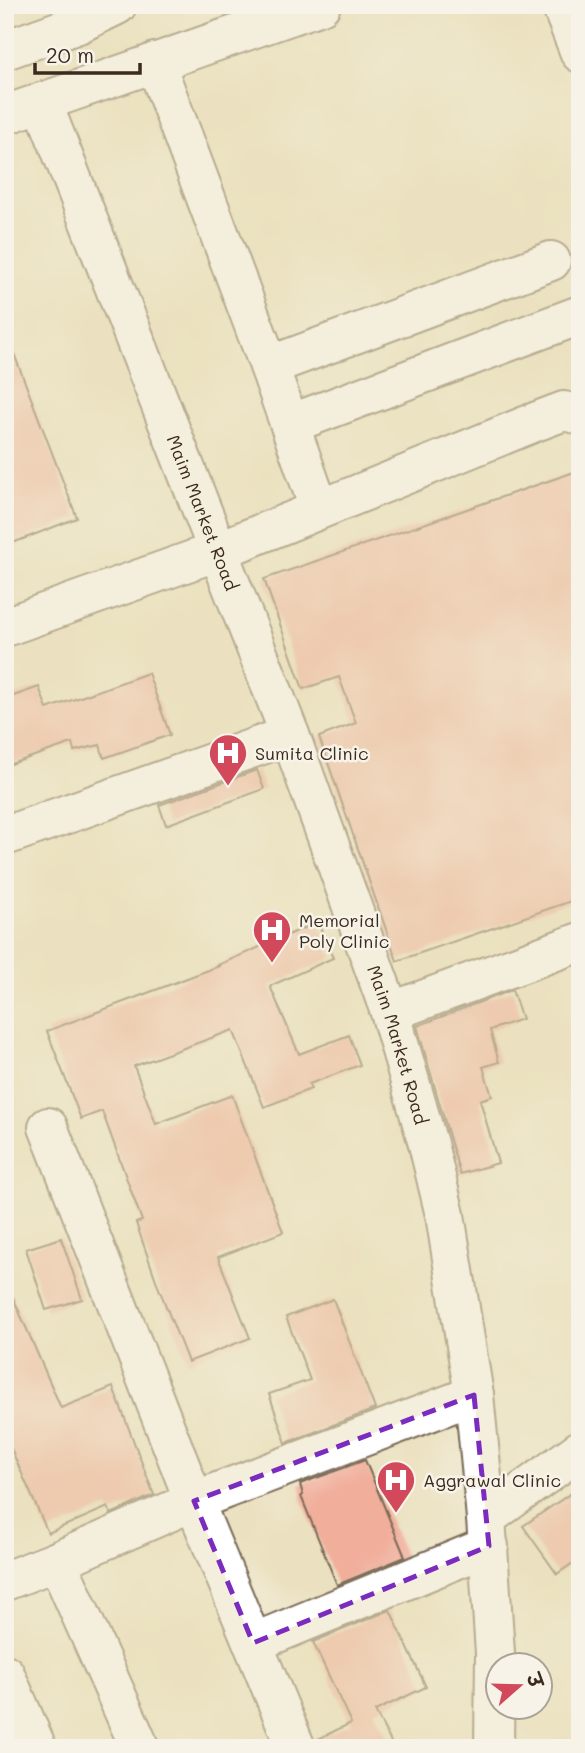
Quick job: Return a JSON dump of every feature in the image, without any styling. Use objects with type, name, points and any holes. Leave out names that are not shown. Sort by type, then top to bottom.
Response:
[{"type":"main road","points":[[5,50],[78,24],[117,5]]},
{"type":"main road","points":[[5,115],[321,5]]},
{"type":"main road","points":[[561,5],[580,53]]},
{"type":"main road","points":[[155,62],[319,508]]},
{"type":"main road","name":"Maim Market Road","points":[[42,102],[290,735],[390,1012],[445,1215],[474,1395],[495,1653],[494,1748]]},
{"type":"main road","points":[[269,366],[551,261]]},
{"type":"main road","points":[[290,424],[580,315]]},
{"type":"main road","points":[[5,627],[218,551],[564,411],[580,415]]},
{"type":"main road","points":[[5,836],[290,735]]},
{"type":"main road","points":[[390,1012],[580,942]]},
{"type":"main road","points":[[48,1127],[194,1501],[296,1748]]},
{"type":"main road","points":[[5,1581],[194,1501],[474,1395]]},
{"type":"main road","points":[[253,1643],[487,1532],[580,1450]]},
{"type":"main road","points":[[57,1561],[140,1748]]},
{"type":"main road","points":[[5,1674],[37,1748]]},
{"type":"highlighted area","points":[[474,1395],[489,1546],[253,1643],[194,1501]]},
{"type":"building","points":[[8,338],[77,518],[5,546],[5,339]]},
{"type":"building","points":[[580,470],[580,898],[397,961],[319,737],[356,723],[339,677],[303,689],[264,579]]},
{"type":"building","points":[[148,673],[170,735],[104,758],[100,745],[74,751],[72,743],[5,766],[5,699],[39,687],[47,709]]},
{"type":"building","points":[[257,770],[264,789],[166,825],[159,805]]},
{"type":"building","points":[[318,922],[333,958],[270,986],[299,1054],[349,1035],[360,1065],[309,1084],[311,1089],[264,1107],[233,1030],[134,1066],[156,1124],[232,1095],[283,1232],[218,1257],[250,1338],[188,1362],[136,1223],[142,1221],[102,1111],[81,1119],[47,1031],[219,966]]},
{"type":"building","points":[[512,990],[522,1019],[490,1030],[499,1062],[483,1067],[492,1096],[480,1100],[498,1163],[460,1174],[417,1026]]},
{"type":"building","points":[[61,1238],[82,1299],[46,1310],[26,1249]]},
{"type":"building","points":[[5,1279],[61,1408],[113,1387],[154,1495],[111,1514],[108,1507],[48,1533],[5,1435]]},
{"type":"building","points":[[333,1299],[375,1409],[286,1443],[269,1394],[310,1380],[286,1317]]},
{"type":"building","points":[[365,1460],[405,1557],[337,1585],[301,1496],[300,1484]]},
{"type":"building","points":[[580,1487],[580,1558],[557,1574],[523,1526]]},
{"type":"building","points":[[390,1610],[426,1687],[375,1711],[394,1748],[317,1748],[316,1740],[351,1723],[313,1642]]},
{"type":"place","name":"Sumita Clinic","points":[[228,787]]},
{"type":"place","name":"Memorial Poly Clinic","points":[[272,964]]},
{"type":"place","name":"Aggrawal Clinic","points":[[396,1514]]}]
